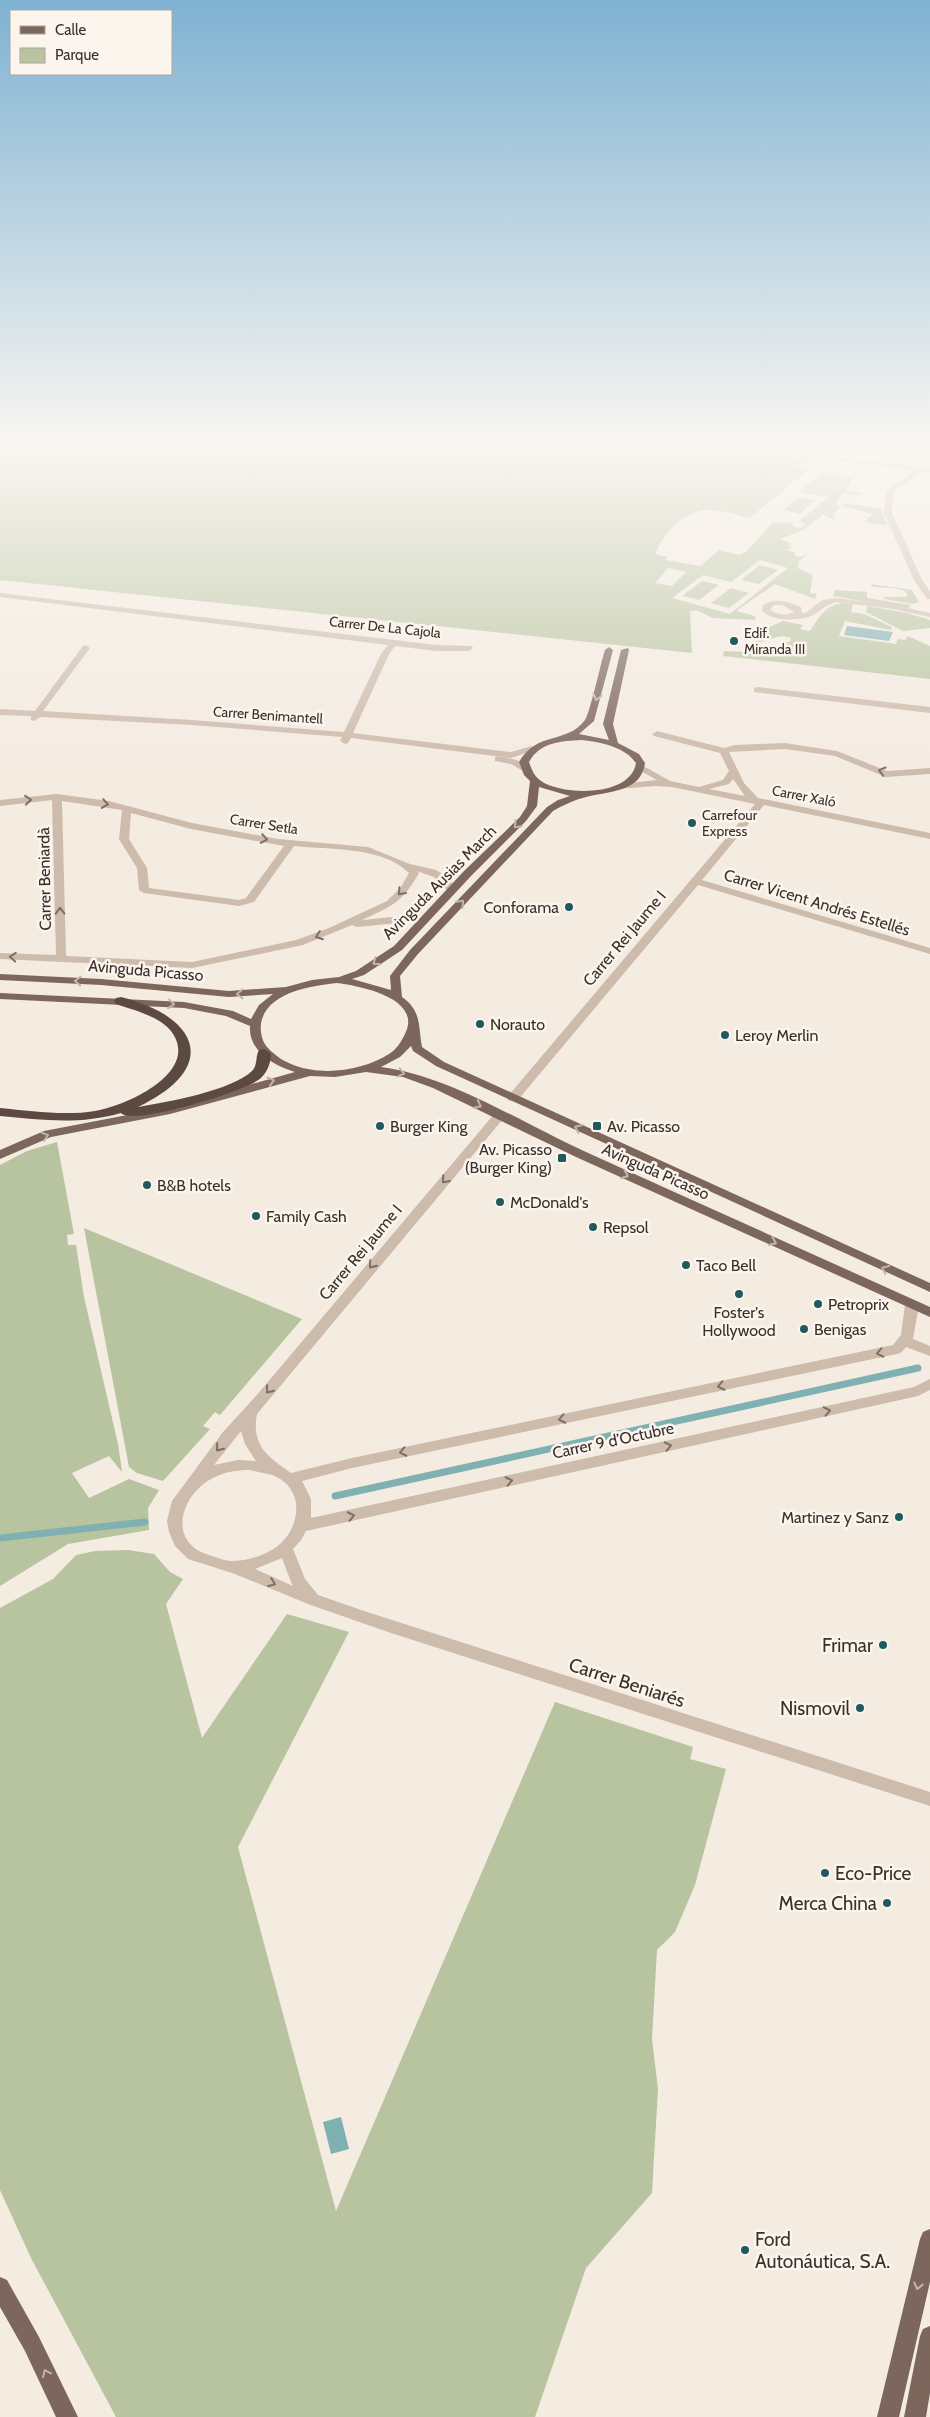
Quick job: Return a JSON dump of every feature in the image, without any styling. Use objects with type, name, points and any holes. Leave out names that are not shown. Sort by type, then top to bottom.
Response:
[{"type":"highway","points":[[91,1115],[106,1114],[135,1104],[164,1088],[182,1063],[184,1048],[178,1030],[150,1012],[121,1001]]},
{"type":"highway","points":[[0,1112],[64,1118],[139,1111],[192,1099],[242,1084],[256,1075],[263,1064],[264,1053]]},
{"type":"main road","points":[[570,737],[590,721],[609,650]]},
{"type":"main road","points":[[614,742],[608,724],[625,650]]},
{"type":"main road","points":[[570,737],[593,738],[614,742],[633,753],[640,767],[637,774],[620,787],[585,794],[557,790],[535,781],[524,769],[524,762],[532,749],[548,741],[570,737]]},
{"type":"main road","name":"Avinguda Ausias March","points":[[337,980],[360,973],[398,948],[452,889],[523,819],[532,806],[535,781]]},
{"type":"main road","name":"Avinguda Ausias March","points":[[398,997],[395,976],[414,952],[550,809],[561,802],[585,794]]},
{"type":"main road","name":"Avinguda Picasso","points":[[0,977],[101,982],[229,994],[288,990]]},
{"type":"main road","points":[[337,980],[374,986],[398,997],[408,1006],[413,1018],[413,1030],[406,1045],[390,1059],[367,1069],[348,1073],[310,1072],[284,1065],[264,1053],[254,1034],[254,1024],[260,1011],[272,999],[288,990],[312,982],[337,980]]},
{"type":"main road","name":"Avinguda Picasso","points":[[0,996],[121,1001],[211,1009],[229,1013],[254,1024]]},
{"type":"main road","name":"Avinguda Picasso","points":[[413,1030],[417,1049],[440,1064],[930,1288]]},
{"type":"main road","name":"Avinguda Picasso","points":[[367,1069],[404,1074],[434,1084],[499,1116],[930,1312]]},
{"type":"main road","points":[[0,1155],[48,1134],[170,1110],[278,1079],[310,1072]]},
{"type":"main road","points":[[888,2417],[930,2239]]},
{"type":"main road","points":[[0,2287],[32,2344],[67,2417]]},
{"type":"main road","points":[[914,2417],[930,2336]]},
{"type":"street","points":[[907,555],[917,578],[930,597]]},
{"type":"street","name":"Carrer De La Cajola","points":[[0,595],[436,648],[470,648]]},
{"type":"street","points":[[815,609],[798,609],[782,603],[766,607],[766,611],[772,615],[807,615],[825,602],[836,600],[885,606],[930,615]]},
{"type":"street","points":[[792,616],[798,613],[798,609]]},
{"type":"street","points":[[346,738],[385,654],[393,643]]},
{"type":"street","points":[[35,717],[86,648]]},
{"type":"street","points":[[757,690],[930,710]]},
{"type":"street","name":"Carrer Benimantell","points":[[0,712],[35,717],[346,738],[511,754],[532,749]]},
{"type":"street","name":"Carrer Benimantell","points":[[0,718],[35,717]]},
{"type":"street","points":[[657,734],[724,751],[735,748],[785,746],[837,754],[886,774],[930,771]]},
{"type":"street","name":"Carrer Benimantell","points":[[346,738],[494,758],[514,762],[524,769]]},
{"type":"street","points":[[724,751],[744,791],[759,801]]},
{"type":"street","name":"Carrer Xaló","points":[[640,767],[672,784]]},
{"type":"street","points":[[691,788],[712,787],[726,782],[734,770]]},
{"type":"street","name":"Carrer Xaló","points":[[620,787],[655,783],[672,784],[930,836]]},
{"type":"street","name":"Carrer Setla","points":[[0,803],[57,797],[109,804],[191,826],[290,843],[368,850],[406,866],[433,872],[446,880],[452,889]]},
{"type":"street","name":"Carrer Beniardà","points":[[57,797],[61,960]]},
{"type":"street","name":"Carrer Rei Jaume I","points":[[513,1098],[695,881],[759,801]]},
{"type":"street","points":[[127,809],[124,839],[142,868],[144,890],[239,903],[250,900],[290,843]]},
{"type":"street","points":[[0,956],[192,965],[299,943],[341,927],[391,903],[405,889],[414,873],[406,866]]},
{"type":"street","name":"Carrer Vicent Andrés Estellés","points":[[695,881],[930,951]]},
{"type":"street","points":[[341,927],[397,920],[422,921]]},
{"type":"street","name":"Carrer Rei Jaume I","points":[[191,1486],[207,1462],[499,1116]]},
{"type":"street","points":[[912,1305],[908,1336],[905,1341],[930,1351]]},
{"type":"street","name":"Carrer 9 d’Octubre","points":[[289,1479],[352,1463],[897,1349],[905,1341]]},
{"type":"street","name":"Carrer 9 d’Octubre","points":[[303,1526],[918,1391],[930,1384]]},
{"type":"street","points":[[250,1412],[247,1423],[250,1444],[260,1458],[298,1488],[305,1501],[306,1511],[303,1526],[295,1540],[263,1562],[230,1567],[211,1563],[195,1556],[182,1544],[176,1533],[174,1521],[176,1506],[191,1486],[209,1473],[227,1467],[253,1465],[274,1470]]},
{"type":"street","points":[[286,1548],[299,1582],[313,1600]]},
{"type":"street","name":"Carrer Beniarés","points":[[230,1567],[313,1600],[650,1711],[930,1799]]},
{"type":"green space","points":[[0,555],[658,555],[668,557],[665,560],[701,566],[714,555],[794,555],[799,557],[807,555],[799,561],[798,568],[813,575],[810,593],[817,594],[815,599],[775,584],[736,611],[755,616],[756,620],[713,618],[696,610],[690,611],[692,653],[0,580]],"holes":[[[760,560],[788,568],[730,614],[672,598],[703,575],[731,582]],[[668,568],[686,572],[672,586],[655,583]]]},
{"type":"green space","points":[[760,565],[778,570],[759,584],[741,580]]},
{"type":"green space","points":[[702,581],[719,585],[699,600],[682,596]]},
{"type":"green space","points":[[870,584],[912,590],[919,602],[913,604],[884,599],[883,597],[906,597],[908,594],[903,590],[873,587]]},
{"type":"green space","points":[[731,588],[749,593],[729,608],[711,603]]},
{"type":"green space","points":[[835,590],[867,592],[867,598],[911,605],[908,609],[833,596]]},
{"type":"green space","points":[[845,603],[853,604],[851,612],[864,614],[892,627],[891,630],[845,621],[839,636],[896,644],[898,639],[905,640],[908,636],[930,646],[930,679],[723,656],[724,651],[747,652],[748,644],[757,645],[757,649],[762,649],[763,645],[777,650],[775,652],[777,655],[788,654],[785,650],[789,647],[785,643],[791,641],[791,638],[781,636],[756,642],[757,632],[783,621],[803,625],[800,629],[810,631],[824,612],[833,606]]},
{"type":"green space","points":[[867,606],[907,613],[930,620],[930,628],[903,631],[866,612]]},
{"type":"green space","points":[[57,1142],[74,1234],[67,1235],[68,1245],[76,1245],[84,1297],[118,1444],[122,1472],[109,1456],[72,1473],[89,1498],[129,1479],[159,1490],[148,1508],[149,1530],[68,1544],[0,1586],[0,1165],[27,1151]]},
{"type":"green space","points":[[84,1228],[302,1319],[220,1415],[215,1412],[203,1426],[210,1429],[163,1481],[137,1473],[129,1467]]},
{"type":"green space","points":[[128,1550],[154,1554],[170,1572],[183,1579],[166,1604],[202,1738],[287,1614],[349,1632],[238,1847],[336,2211],[555,1702],[693,1747],[690,1759],[726,1769],[695,1885],[675,1932],[657,1950],[652,2039],[658,2089],[652,2193],[586,2268],[535,2417],[116,2417],[31,2258],[0,2190],[0,1608],[53,1579],[76,1555],[95,1551]]},
{"type":"water","points":[[847,626],[893,632],[889,641],[844,635]]},
{"type":"water","points":[[341,2117],[349,2149],[331,2154],[323,2122]]},
{"type":"waterway","points":[[335,1496],[918,1368]]},
{"type":"waterway","points":[[0,1538],[145,1522]]},
{"type":"place","name":"Edif. Miranda III","points":[[734,641]]},
{"type":"place","name":"Carrefour Express","points":[[692,823]]},
{"type":"place","name":"Conforama","points":[[569,907]]},
{"type":"place","name":"Norauto","points":[[480,1024]]},
{"type":"place","name":"Leroy Merlin","points":[[725,1035]]},
{"type":"place","name":"Burger King","points":[[380,1126]]},
{"type":"place","name":"Av. Picasso","points":[[597,1126]]},
{"type":"place","name":"Av. Picasso (Burger King)","points":[[562,1158]]},
{"type":"place","name":"B&B hotels","points":[[147,1185]]},
{"type":"place","name":"McDonald's","points":[[500,1202]]},
{"type":"place","name":"Family Cash","points":[[256,1216]]},
{"type":"place","name":"Repsol","points":[[593,1227]]},
{"type":"place","name":"Taco Bell","points":[[686,1265]]},
{"type":"place","name":"Foster's Hollywood","points":[[739,1294]]},
{"type":"place","name":"Petroprix","points":[[818,1304]]},
{"type":"place","name":"Benigas","points":[[804,1329]]},
{"type":"place","name":"Martinez y Sanz","points":[[899,1517]]},
{"type":"place","name":"Frimar","points":[[883,1645]]},
{"type":"place","name":"Nismovil","points":[[860,1708]]},
{"type":"place","name":"Eco-Price","points":[[825,1873]]},
{"type":"place","name":"Merca China","points":[[887,1903]]},
{"type":"place","name":"Ford Autonáutica, S.A.","points":[[745,2250]]}]
